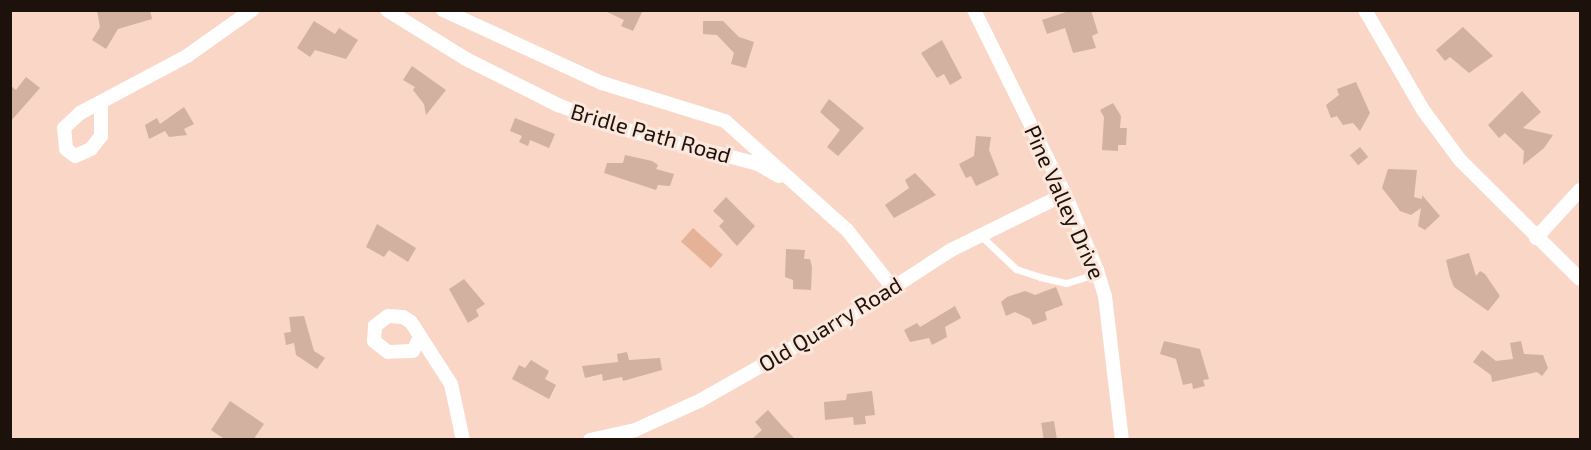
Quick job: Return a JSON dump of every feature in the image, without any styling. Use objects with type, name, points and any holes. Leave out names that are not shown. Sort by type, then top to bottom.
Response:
[{"type":"street","points":[[101,103],[196,50],[252,10]]},
{"type":"street","name":"Bridle Path Road","points":[[387,10],[466,59],[558,105],[619,128],[758,164],[791,182]]},
{"type":"street","name":"Bridle Path Road","points":[[443,10],[602,83],[725,121],[751,141],[791,182],[847,230],[893,288]]},
{"type":"street","name":"Pine Valley Drive","points":[[974,10],[1065,194],[1098,273],[1105,296],[1122,440]]},
{"type":"street","points":[[1365,10],[1423,110],[1460,160],[1536,238],[1581,279]]},
{"type":"street","points":[[1536,238],[1581,190]]},
{"type":"street","name":"Old Quarry Road","points":[[590,440],[635,430],[701,400],[893,288],[979,234],[1065,194]]},
{"type":"street","points":[[419,339],[439,361],[451,384],[463,440]]},
{"type":"lane","points":[[979,234],[1016,269],[1040,277],[1066,282],[1098,273]]},
{"type":"shaded area","points":[[693,228],[723,255],[711,268],[681,241]]},
{"type":"building","points":[[97,10],[150,10],[152,19],[118,29],[106,49],[92,40],[100,27]]},
{"type":"building","points":[[603,10],[643,10],[633,31],[621,26],[624,20]]},
{"type":"building","points":[[1072,10],[1091,10],[1098,33],[1092,36],[1096,48],[1073,53],[1065,28],[1047,34],[1042,20]]},
{"type":"building","points":[[314,21],[335,34],[339,28],[358,40],[346,59],[315,50],[310,57],[297,48]]},
{"type":"building","points":[[703,21],[723,21],[739,37],[754,42],[746,68],[731,64],[734,53],[717,35],[703,34]]},
{"type":"building","points":[[1463,27],[1493,56],[1469,73],[1450,57],[1445,61],[1436,50]]},
{"type":"building","points":[[942,40],[962,78],[950,85],[944,74],[937,78],[921,53]]},
{"type":"building","points":[[412,66],[446,90],[426,115],[424,104],[413,90],[415,87],[403,80]]},
{"type":"building","points":[[26,77],[40,88],[10,122],[10,85],[16,90]]},
{"type":"building","points":[[1356,82],[1370,113],[1360,131],[1353,123],[1343,125],[1337,116],[1331,118],[1326,105],[1339,95],[1337,89]]},
{"type":"building","points":[[1522,91],[1541,112],[1523,128],[1553,135],[1544,148],[1523,165],[1524,151],[1505,133],[1499,138],[1488,125]]},
{"type":"building","points":[[829,99],[864,128],[838,156],[827,147],[840,130],[820,112]]},
{"type":"building","points":[[1113,103],[1121,116],[1120,128],[1127,128],[1126,145],[1118,145],[1118,151],[1102,150],[1104,117],[1100,110]]},
{"type":"building","points":[[184,107],[194,124],[184,129],[187,135],[169,137],[165,131],[149,139],[145,125],[157,118],[160,124]]},
{"type":"building","points":[[515,118],[555,134],[549,148],[530,140],[528,146],[519,142],[522,136],[510,131]]},
{"type":"building","points":[[976,136],[991,137],[989,150],[999,175],[976,186],[971,176],[966,178],[959,164],[974,156]]},
{"type":"building","points":[[1360,147],[1368,157],[1358,165],[1350,155]]},
{"type":"building","points":[[625,155],[652,161],[658,165],[656,169],[674,174],[670,186],[658,185],[656,190],[604,173],[607,163],[623,163]]},
{"type":"building","points":[[1388,169],[1417,170],[1414,197],[1422,199],[1422,195],[1440,216],[1425,230],[1418,226],[1421,208],[1411,215],[1400,211],[1382,188]]},
{"type":"building","points":[[915,173],[936,195],[894,218],[885,205],[909,188],[905,180]]},
{"type":"building","points":[[726,197],[755,226],[737,246],[719,226],[724,221],[713,211]]},
{"type":"building","points":[[377,224],[416,248],[408,262],[389,250],[384,257],[366,247]]},
{"type":"building","points":[[786,249],[805,250],[804,259],[810,259],[812,267],[811,290],[793,289],[793,280],[785,277]]},
{"type":"building","points":[[1469,253],[1476,276],[1480,271],[1485,274],[1500,296],[1488,311],[1454,287],[1450,277],[1446,260]]},
{"type":"building","points":[[464,279],[485,304],[476,310],[479,316],[468,323],[449,289]]},
{"type":"building","points":[[1056,287],[1063,305],[1045,312],[1047,320],[1033,325],[1030,319],[1015,312],[1006,316],[1001,302],[1007,297],[1025,291],[1035,295]]},
{"type":"building","points":[[955,306],[961,318],[945,327],[947,337],[932,345],[929,338],[910,342],[904,330],[917,323],[920,327]]},
{"type":"building","points":[[304,316],[314,351],[325,358],[317,369],[296,355],[294,343],[286,345],[284,333],[291,332],[289,317]]},
{"type":"building","points":[[1164,341],[1200,349],[1209,379],[1203,380],[1205,386],[1193,389],[1192,383],[1183,385],[1176,359],[1160,354]]},
{"type":"building","points":[[1521,341],[1524,354],[1543,355],[1548,368],[1542,376],[1537,372],[1492,382],[1491,375],[1473,362],[1482,350],[1496,361],[1513,359],[1510,343]]},
{"type":"building","points":[[627,352],[629,360],[660,358],[662,370],[623,381],[622,377],[603,381],[602,374],[585,378],[582,366],[618,362],[617,354]]},
{"type":"building","points":[[531,360],[549,371],[545,379],[556,385],[549,399],[512,379],[519,365],[525,368]]},
{"type":"building","points":[[872,391],[875,415],[865,416],[866,424],[854,425],[853,417],[825,420],[824,402],[846,400],[847,394]]},
{"type":"building","points":[[230,401],[264,424],[253,440],[226,440],[211,430]]},
{"type":"building","points":[[768,410],[796,440],[751,440],[762,430],[755,422]]},
{"type":"building","points":[[1054,421],[1057,440],[1044,440],[1041,423]]}]
